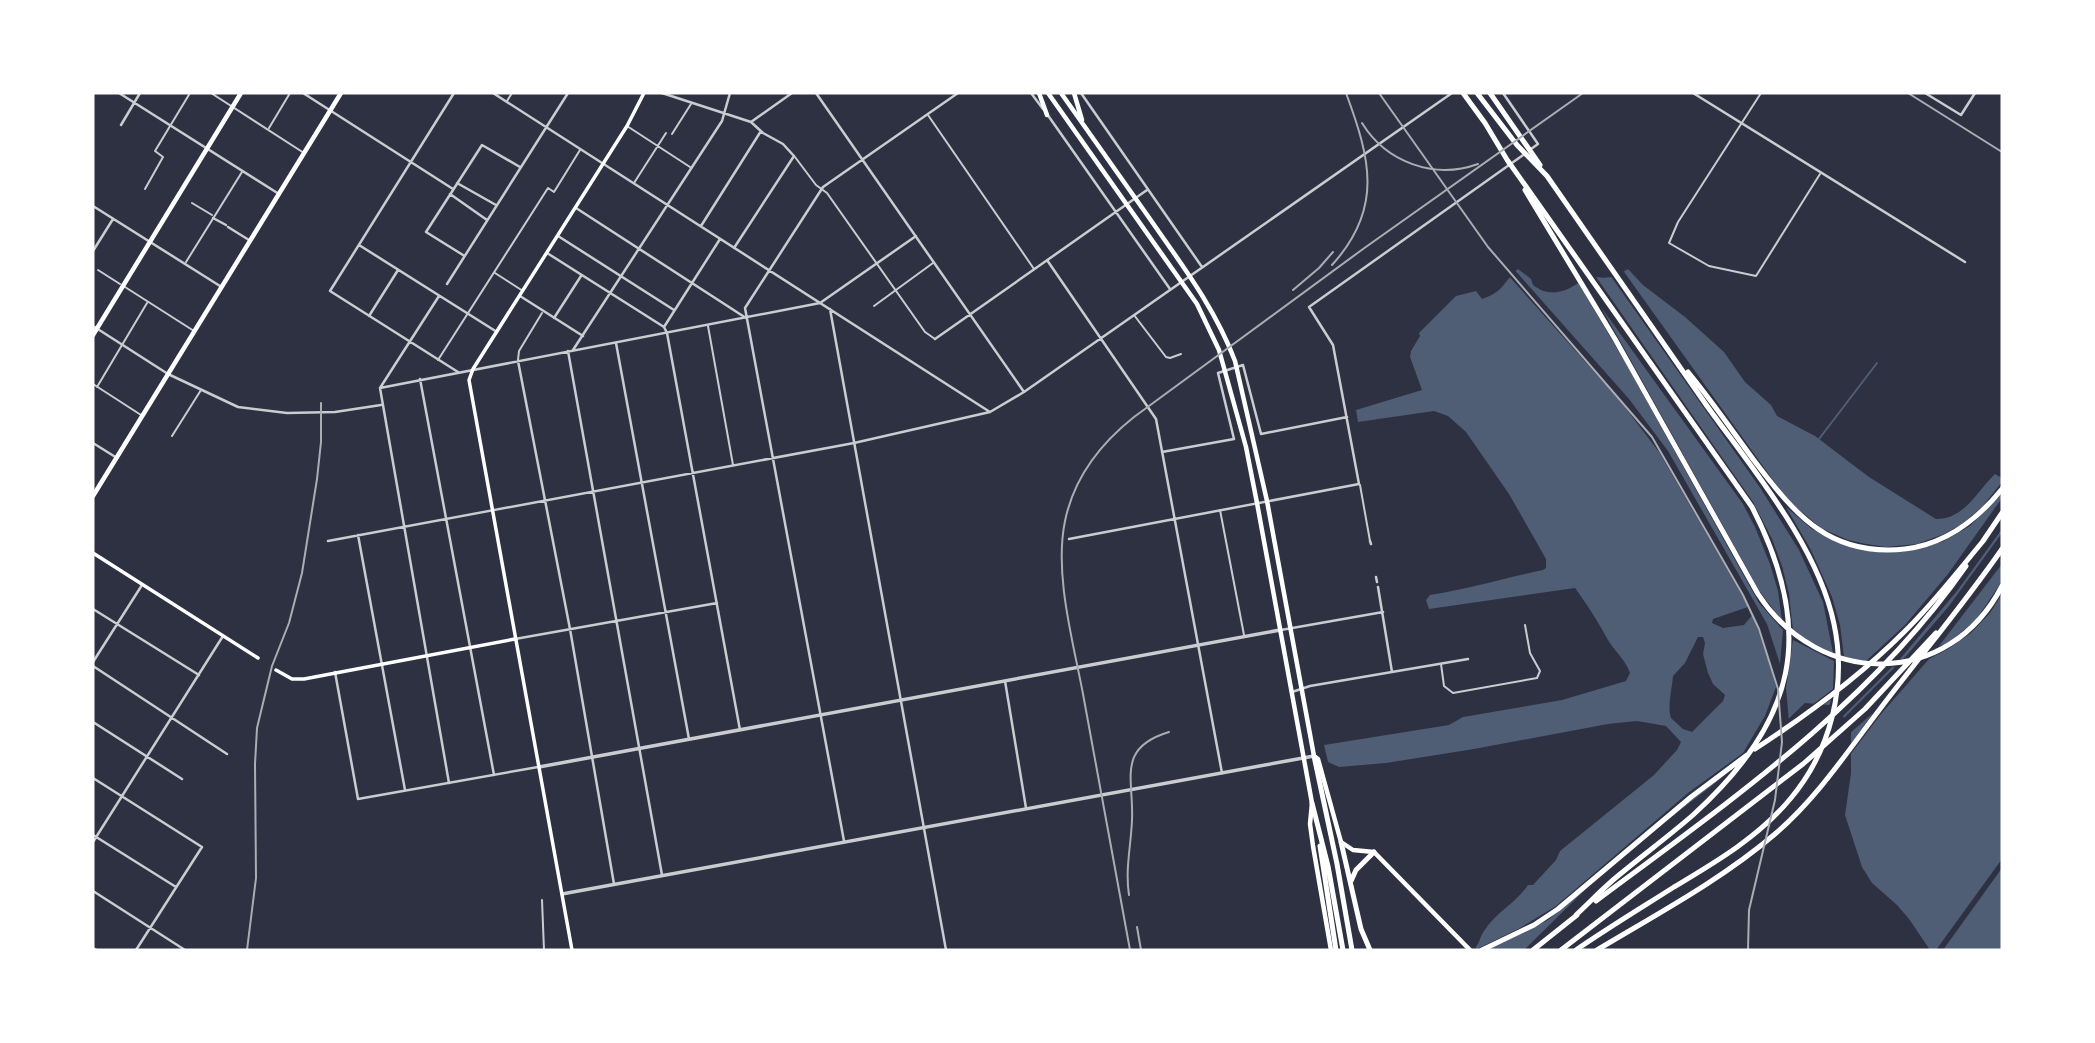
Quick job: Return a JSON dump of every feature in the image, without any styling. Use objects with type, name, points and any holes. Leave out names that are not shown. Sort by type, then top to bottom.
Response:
[{"type":"highway","points":[[1463,93],[1485,123],[1615,339],[1758,594],[1772,614],[1790,632],[1820,651],[1848,660],[1875,664],[1910,660],[1935,652],[1965,634],[1989,608],[2002,586]]},
{"type":"highway","points":[[1478,93],[1517,145],[1547,176]]},
{"type":"highway","points":[[1490,93],[1782,512],[1809,559],[1827,598],[1834,624],[1838,658],[1838,692],[1830,726],[1819,755],[1800,787],[1778,812],[1723,856],[1576,950]]},
{"type":"highway","points":[[1508,161],[1752,507],[1775,560],[1786,602],[1789,629],[1788,657],[1780,695],[1765,730],[1749,755],[1693,814],[1616,877],[1576,915]]},
{"type":"highway","points":[[1672,354],[1789,507],[1811,526],[1836,539],[1876,549],[1909,548],[1928,544],[1953,534],[1970,522],[2002,489]]},
{"type":"highway","points":[[1533,950],[1764,774],[1835,714],[1916,630],[1953,585],[2002,513]]},
{"type":"highway","points":[[1482,950],[1534,925],[1558,909],[1710,781],[1834,693],[1904,633],[1984,540]]},
{"type":"highway","points":[[1597,950],[1734,866],[1795,815],[1829,778],[2002,548]]},
{"type":"highway","points":[[1561,950],[1803,764],[1878,695],[1957,610]]},
{"type":"highway","points":[[1314,756],[1338,864],[1352,950]]},
{"type":"highway","points":[[1312,803],[1320,836],[1323,867],[1343,950]]},
{"type":"highway","points":[[1341,842],[1361,929],[1370,950]]},
{"type":"highway","points":[[1351,884],[1356,870],[1374,852]]},
{"type":"highway","points":[[1334,950],[1335,923]]},
{"type":"main road","points":[[93,335],[241,93]]},
{"type":"main road","points":[[93,496],[341,93]]},
{"type":"main road","points":[[572,950],[469,384],[473,369],[604,164],[644,93]]},
{"type":"main road","points":[[1039,93],[1047,115]]},
{"type":"main road","points":[[1048,93],[1186,288],[1211,329],[1219,350],[1257,503],[1312,803],[1311,835],[1334,950]]},
{"type":"main road","points":[[1061,93],[1188,273],[1218,322],[1235,361],[1268,501],[1314,756],[1318,759],[1341,842],[1353,850],[1374,852],[1469,949]]},
{"type":"main road","points":[[1074,93],[1083,124]]},
{"type":"main road","points":[[93,553],[258,658]]},
{"type":"main road","points":[[275,670],[292,679],[298,679],[515,639]]},
{"type":"street","points":[[119,93],[279,194]]},
{"type":"street","points":[[121,125],[139,93]]},
{"type":"street","points":[[145,189],[163,157],[155,151],[190,93]]},
{"type":"street","points":[[211,93],[304,153]]},
{"type":"street","points":[[268,130],[290,93]]},
{"type":"street","points":[[303,93],[453,189]]},
{"type":"street","points":[[454,93],[330,291],[458,372]]},
{"type":"street","points":[[493,93],[990,412]]},
{"type":"street","points":[[506,102],[512,93]]},
{"type":"street","points":[[447,284],[568,93]]},
{"type":"street","points":[[663,93],[751,122],[783,144],[816,185],[827,193],[925,332],[935,338],[1147,190]]},
{"type":"street","points":[[662,875],[592,492],[571,351],[722,121],[730,93]]},
{"type":"street","points":[[751,122],[792,93]]},
{"type":"street","points":[[816,93],[1024,392]]},
{"type":"street","points":[[844,842],[745,308],[822,189],[958,93]]},
{"type":"street","points":[[1031,93],[1170,289]]},
{"type":"street","points":[[1081,93],[1202,267]]},
{"type":"street","points":[[328,541],[773,459],[990,412],[1024,392],[1452,93]]},
{"type":"street","points":[[1371,543],[1333,345],[1309,307],[1538,144],[1503,93]]},
{"type":"street","points":[[1693,93],[1965,262]]},
{"type":"street","points":[[1761,93],[1678,222],[1669,243],[1709,266],[1756,276],[1820,173]]},
{"type":"street","points":[[1925,93],[1961,115],[1975,93]]},
{"type":"street","points":[[673,134],[691,103]]},
{"type":"street","points":[[928,114],[1035,269]]},
{"type":"street","points":[[627,126],[691,167]]},
{"type":"street","points":[[701,226],[761,131]]},
{"type":"street","points":[[634,184],[666,133]]},
{"type":"street","points":[[464,256],[426,232],[437,214],[482,145],[520,167]]},
{"type":"street","points":[[438,360],[548,188],[554,192],[581,149]]},
{"type":"street","points":[[734,248],[794,156]]},
{"type":"street","points":[[185,264],[243,171]]},
{"type":"street","points":[[457,183],[496,205]]},
{"type":"street","points":[[450,194],[487,220]]},
{"type":"street","points":[[191,203],[250,241]]},
{"type":"street","points":[[93,206],[221,287]]},
{"type":"street","points":[[576,208],[747,318]]},
{"type":"street","points":[[93,251],[113,219]]},
{"type":"street","points":[[558,236],[674,310]]},
{"type":"street","points":[[380,388],[820,303],[916,236]]},
{"type":"street","points":[[664,327],[720,239]]},
{"type":"street","points":[[359,245],[497,332]]},
{"type":"street","points":[[547,253],[664,327],[667,333],[740,730]]},
{"type":"street","points":[[1047,260],[1154,414],[1222,773]]},
{"type":"street","points":[[874,306],[934,262]]},
{"type":"street","points":[[97,270],[194,331]]},
{"type":"street","points":[[369,316],[398,270]]},
{"type":"street","points":[[494,273],[544,311],[583,336]]},
{"type":"street","points":[[554,318],[582,275]]},
{"type":"street","points":[[439,296],[380,388],[449,782]]},
{"type":"street","points":[[97,387],[148,302]]},
{"type":"street","points":[[830,310],[946,950]]},
{"type":"street","points":[[544,311],[519,351],[518,361],[570,629],[614,884]]},
{"type":"street","points":[[1134,314],[1166,357],[1181,354]]},
{"type":"street","points":[[708,325],[733,466]]},
{"type":"street","points":[[95,328],[168,374],[238,407],[276,413],[335,412],[381,405]]},
{"type":"street","points":[[616,342],[668,612],[689,739]]},
{"type":"street","points":[[1162,452],[1234,439],[1218,373],[1243,365],[1261,434],[1346,418]]},
{"type":"street","points":[[420,379],[494,775]]},
{"type":"street","points":[[93,384],[142,416]]},
{"type":"street","points":[[172,436],[201,390]]},
{"type":"street","points":[[93,443],[117,458]]},
{"type":"street","points":[[1069,539],[1359,484]]},
{"type":"street","points":[[1220,510],[1244,636]]},
{"type":"street","points":[[358,535],[405,791]]},
{"type":"street","points":[[1377,577],[1392,672]]},
{"type":"street","points":[[142,585],[93,664],[227,754]]},
{"type":"street","points":[[515,639],[717,603]]},
{"type":"street","points":[[93,609],[199,675]]},
{"type":"street","points":[[335,672],[358,799],[1383,612]]},
{"type":"street","points":[[1441,663],[1444,686],[1453,693],[1536,678],[1540,671],[1530,653],[1525,625]]},
{"type":"street","points":[[93,842],[94,836],[122,797],[223,636]]},
{"type":"street","points":[[1292,692],[1468,659]]},
{"type":"street","points":[[1005,681],[1026,808]]},
{"type":"street","points":[[93,722],[182,779]]},
{"type":"street","points":[[562,894],[1314,756]]},
{"type":"street","points":[[93,778],[202,847],[136,950]]},
{"type":"street","points":[[94,836],[176,887]]},
{"type":"street","points":[[93,891],[185,950]]},
{"type":"street","points":[[542,900],[544,950]]},
{"type":"street","points":[[93,948],[97,950]]},
{"type":"water","points":[[1518,269],[1531,279],[1533,285],[1547,292],[1555,292],[1569,289],[1588,275],[1609,277],[1628,269],[1643,285],[1685,317],[1724,352],[1745,382],[1771,405],[1777,416],[1815,436],[1869,477],[1936,519],[1946,518],[1962,510],[1995,474],[2002,478],[2002,950],[1930,950],[1897,905],[1872,883],[1862,867],[1845,815],[1851,773],[1851,730],[1849,723],[1829,705],[1805,703],[1749,757],[1661,825],[1588,887],[1524,950],[1473,950],[1489,924],[1528,885],[1533,885],[1556,860],[1560,851],[1654,775],[1677,750],[1681,742],[1666,726],[1637,721],[1608,724],[1386,763],[1339,767],[1328,762],[1324,745],[1449,725],[1463,717],[1562,700],[1626,681],[1630,673],[1575,588],[1429,609],[1426,600],[1430,595],[1543,570],[1546,568],[1546,559],[1509,494],[1466,432],[1448,416],[1434,411],[1358,422],[1356,410],[1422,390],[1410,357],[1411,351],[1420,336],[1419,333],[1456,296],[1476,291],[1482,299],[1489,296],[1499,290]],"holes":[[[1748,607],[1754,613],[1744,625],[1723,628],[1712,623],[1713,619]],[[1698,637],[1703,637],[1705,643],[1703,654],[1713,684],[1725,695],[1723,701],[1692,732],[1683,729],[1671,718],[1670,703],[1673,676],[1685,663]]]},
{"type":"pier","points":[[1513,268],[1629,399],[1668,451],[1767,624],[1780,664],[1783,630],[1759,603],[1577,281],[1586,272],[1594,274],[1753,502],[1782,566],[1789,594],[1793,631],[1803,639],[1833,653],[1823,602],[1799,550],[1761,489],[1610,275],[1622,269],[1780,490],[1792,504],[1821,528],[1848,540],[1866,544],[1886,547],[1917,544],[1962,524],[1982,507],[2002,482],[2002,493],[1970,526],[1942,542],[1904,552],[1876,552],[1839,543],[1812,529],[1786,507],[1811,550],[1832,597],[1840,625],[1844,657],[1866,661],[1905,625],[1948,574],[2002,498],[2002,529],[1957,591],[1900,659],[1907,655],[1949,606],[2002,533],[2002,564],[1939,646],[1948,643],[1976,620],[2002,581],[2002,594],[1990,613],[1971,633],[1929,659],[1881,714],[1847,759],[1848,748],[1873,713],[1848,735],[1842,720],[1895,667],[1841,718],[1827,708],[1831,699],[1820,707],[1812,705],[1833,689],[1834,661],[1793,640],[1786,688],[1789,722],[1750,760],[1709,791],[1726,773],[1693,797],[1548,920],[1488,950],[1470,950],[1474,945],[1477,949],[1520,928],[1556,906],[1688,793],[1743,753],[1765,716],[1776,687],[1751,611],[1659,452],[1621,402],[1507,274]],"holes":[[[1601,307],[1743,504],[1770,564],[1778,591],[1782,621],[1760,592]]]},
{"type":"pier","points":[[2002,859],[2002,868],[1943,950],[1936,950]]},
{"type":"waterway","points":[[1819,439],[1877,363]]},
{"type":"tram line","points":[[1379,93],[1488,247],[1652,437],[1743,595],[1759,629],[1778,689],[1782,742],[1775,800],[1749,910],[1748,950]]},
{"type":"railway","points":[[1332,265],[1349,244],[1360,223],[1366,203],[1366,161],[1346,93]]},
{"type":"railway","points":[[1130,950],[1063,585],[1062,541],[1065,521],[1082,476],[1110,438],[1134,417],[1363,249],[1583,93]]},
{"type":"railway","points":[[1908,93],[2002,152]]},
{"type":"railway","points":[[1362,123],[1384,148],[1412,164],[1445,170],[1478,164]]},
{"type":"railway","points":[[1293,290],[1333,252]]},
{"type":"railway","points":[[247,950],[256,878],[257,728],[272,666],[289,623],[302,573],[317,479],[321,403]]},
{"type":"railway","points":[[1129,895],[1131,767],[1141,747],[1169,732]]},
{"type":"railway","points":[[1137,927],[1141,950]]}]
